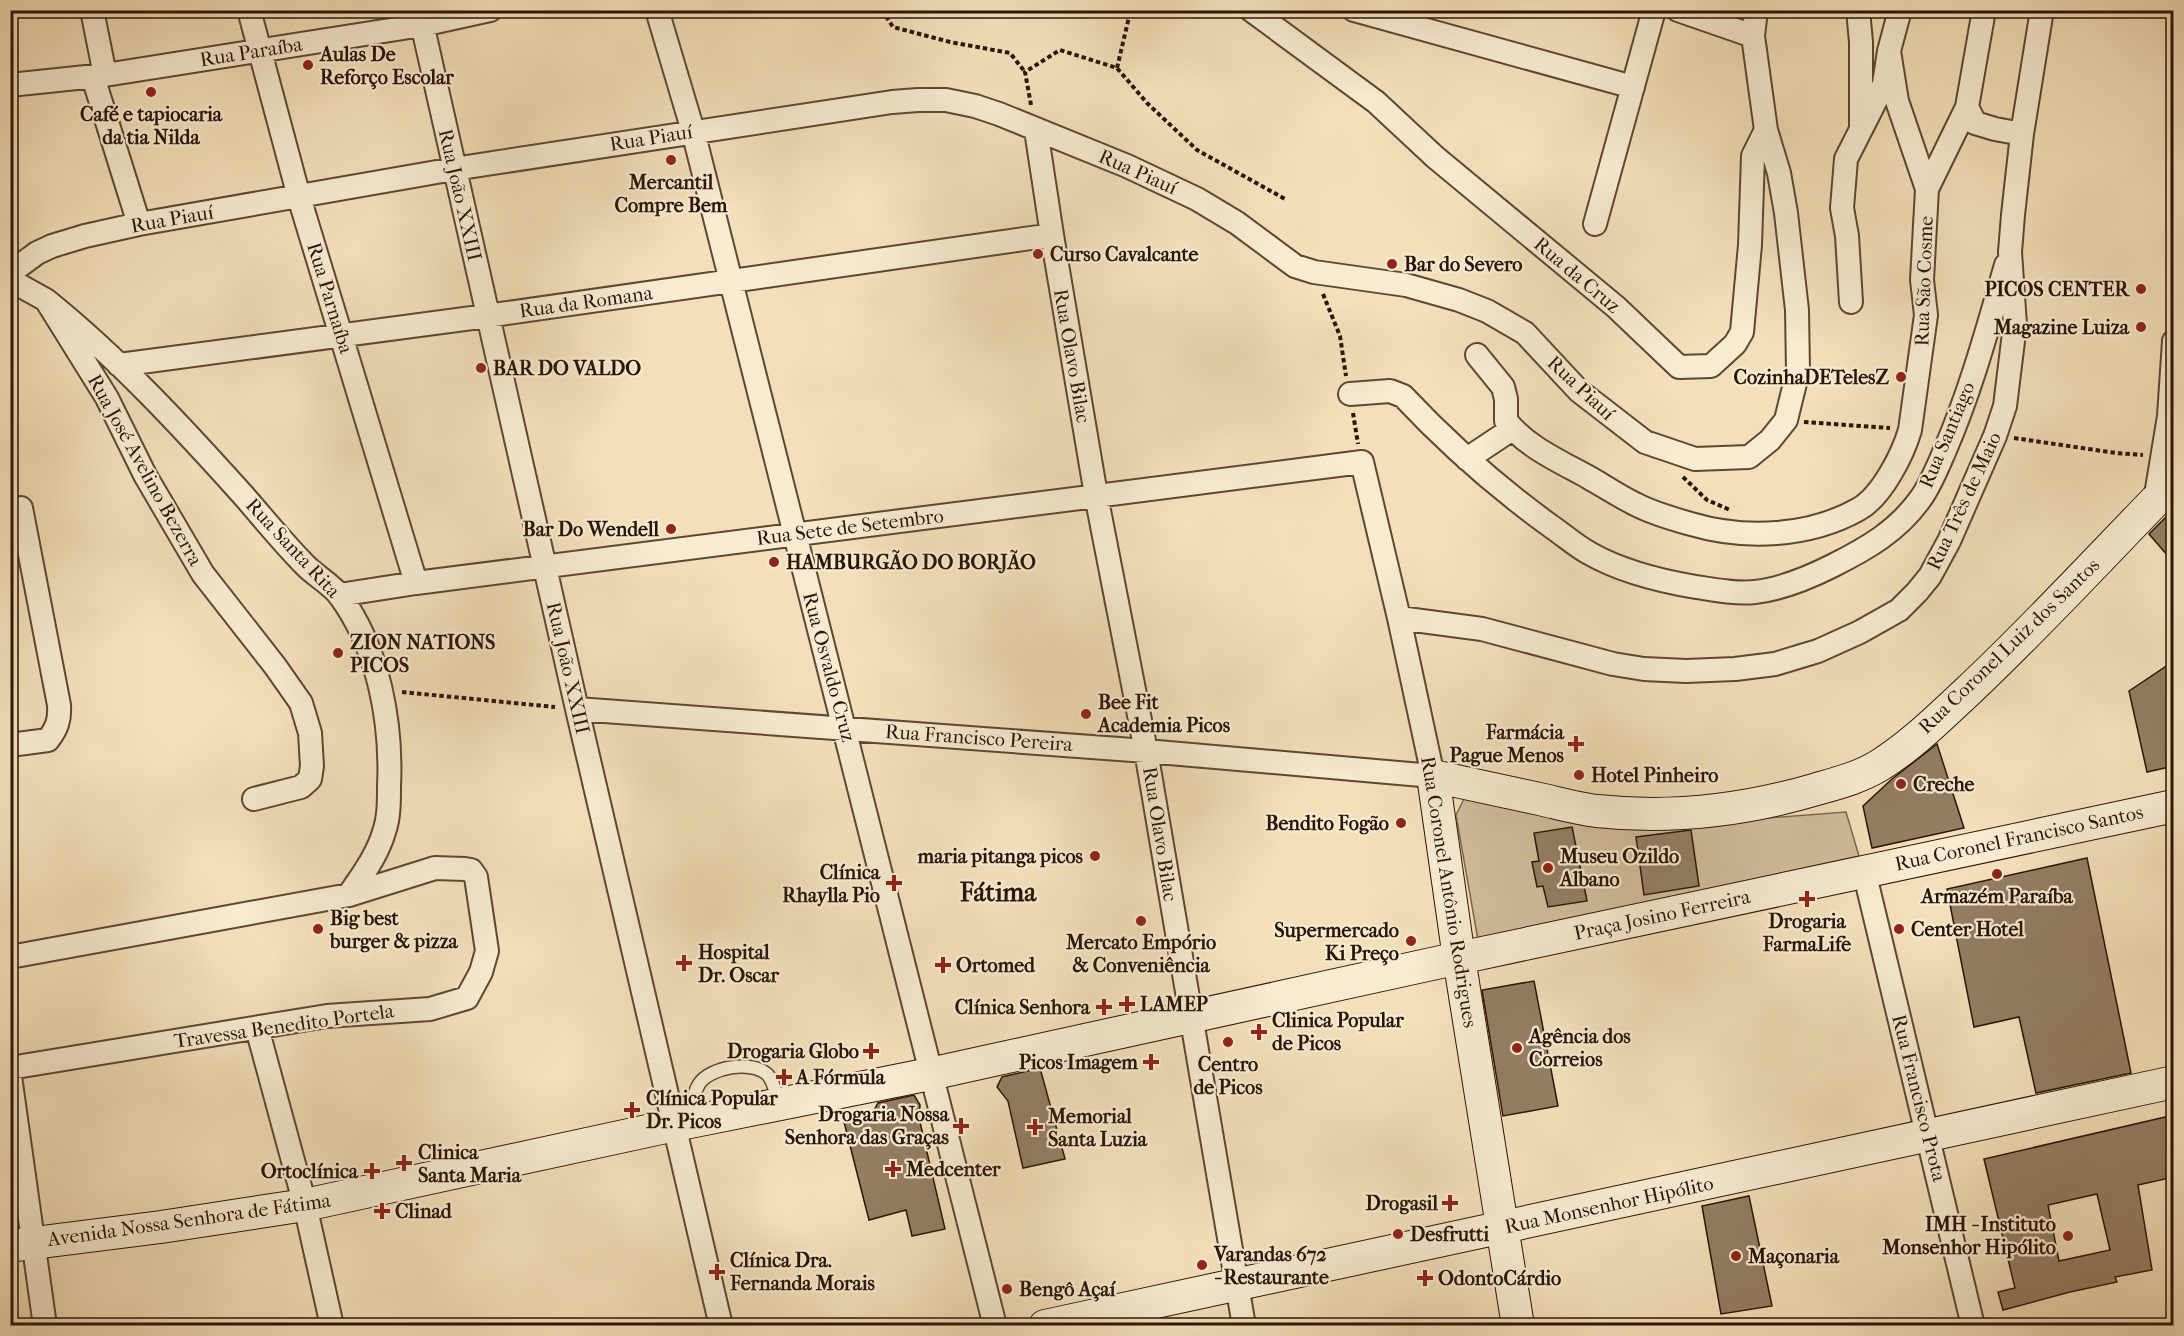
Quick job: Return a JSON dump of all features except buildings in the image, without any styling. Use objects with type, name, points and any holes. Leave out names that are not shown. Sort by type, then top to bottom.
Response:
[{"type":"street","points":[[92,10],[99,76],[139,224]]},
{"type":"street","name":"Rua Parnaíba","points":[[249,10],[299,197],[416,583]]},
{"type":"street","name":"Rua Paraíba","points":[[10,85],[99,76],[259,50],[420,18],[490,10]]},
{"type":"street","name":"Rua Osvaldo Cruz","points":[[657,10],[693,131],[995,1326]]},
{"type":"street","name":"Rua da Cruz","points":[[1251,10],[1376,102],[1435,157],[1616,307],[1679,367],[1711,366],[1735,344],[1742,332],[1750,245],[1753,156],[1766,130]]},
{"type":"street","points":[[1354,10],[1414,19],[1633,87]]},
{"type":"street","points":[[1595,224],[1654,10]]},
{"type":"street","points":[[1678,10],[1753,36]]},
{"type":"street","name":"Rua Piauí","points":[[10,273],[37,253],[52,246],[139,224],[454,169],[693,131],[918,100],[946,100],[999,114],[1127,166],[1197,199],[1237,223],[1295,266],[1314,272],[1407,285],[1459,300],[1487,312],[1525,333],[1579,391],[1645,442],[1695,459],[1749,457],[1770,440],[1786,420],[1797,371],[1797,310],[1786,213],[1779,173],[1766,130],[1753,36],[1756,10]]},
{"type":"street","points":[[1858,10],[1861,42],[1861,127]]},
{"type":"street","points":[[1851,302],[1847,236],[1842,208],[1845,159],[1884,84],[1889,51],[1900,10]]},
{"type":"street","name":"Rua São Cosme","points":[[1512,429],[1539,450],[1638,506],[1693,525],[1741,533],[1773,534],[1809,528],[1861,508],[1876,493],[1898,460],[1906,445],[1910,430],[1926,315],[1922,280],[1927,189],[1967,107],[1984,10]]},
{"type":"street","name":"Rua Três de Maio","points":[[1400,618],[1482,629],[1612,664],[1644,669],[1686,671],[1735,669],[1775,664],[1818,651],[1860,632],[1899,610],[1930,576],[1949,542],[1995,436],[2005,406],[2015,325],[2010,252],[2022,134],[2042,10]]},
{"type":"street","name":"Rua João XXIII","points":[[420,18],[577,709],[684,1123],[721,1326]]},
{"type":"street","points":[[1889,51],[1897,101],[1927,189]]},
{"type":"street","points":[[1967,107],[1975,123],[2022,134]]},
{"type":"street","name":"Rua Olavo Bilac","points":[[1036,130],[1096,495],[1146,751],[1244,1326]]},
{"type":"street","name":"Rua da Romana","points":[[119,365],[487,316],[1052,235]]},
{"type":"street","name":"Rua Santiago","points":[[1350,394],[1389,391],[1403,396],[1441,436],[1516,502],[1590,554],[1640,576],[1672,584],[1738,592],[1756,592],[1784,586],[1814,575],[1865,550],[1884,537],[1921,498],[1935,472],[1955,424],[1985,338],[2010,252]]},
{"type":"street","name":"Rua José Avelino Bezerra","points":[[10,280],[46,300],[107,398],[145,475],[203,574],[301,703],[310,733],[312,766],[310,778],[301,788],[254,799]]},
{"type":"street","name":"Rua Santa Rita","points":[[46,300],[83,329],[119,365],[215,464],[305,565],[339,595],[362,635],[382,690],[390,773],[385,830],[376,854],[349,895]]},
{"type":"street","points":[[2164,481],[2174,341]]},
{"type":"street","points":[[1467,459],[1512,429],[1506,421],[1506,399],[1503,387],[1477,355]]},
{"type":"street","name":"Rua Sete de Setembro","points":[[339,595],[416,583],[1362,462]]},
{"type":"street","name":"Rua Coronel Antônio Rodrigues","points":[[1362,462],[1400,618],[1433,776],[1459,958],[1518,1326]]},
{"type":"street","name":"Rua Coronel Luiz dos Santos","points":[[1433,776],[1594,811],[1635,814],[1710,811],[1762,804],[1852,778],[1880,765],[1916,738],[2005,657],[2164,481]]},
{"type":"street","points":[[10,745],[48,740],[57,729],[60,719],[21,508]]},
{"type":"street","name":"Rua Francisco Pereira","points":[[577,709],[1146,751],[1433,776]]},
{"type":"street","name":"Rua Coronel Francisco Santos","points":[[1864,871],[2174,806]]},
{"type":"street","name":"Travessa Benedito Portela","points":[[10,1068],[327,1016],[430,1008],[467,998],[481,972],[486,951],[476,877],[471,870],[435,868],[349,895]]},
{"type":"street","name":"Praça Josino Ferreira","points":[[1459,958],[1864,871]]},
{"type":"street","name":"Rua Francisco Prota","points":[[1864,871],[1973,1326]]},
{"type":"street","points":[[10,957],[349,895]]},
{"type":"street","name":"Avenida Nossa Senhora de Fátima","points":[[22,1244],[172,1226],[305,1205],[684,1123],[930,1074],[1459,958]]},
{"type":"street","points":[[257,1028],[305,1205],[332,1326]]},
{"type":"street","points":[[10,1076],[22,1244],[45,1326]]},
{"type":"street","name":"Rua Monsenhor Hipólito","points":[[1045,1326],[2174,1082]]},
{"type":"lane","points":[[684,1123],[700,1083],[706,1076],[730,1068],[749,1067],[765,1072],[770,1078],[779,1105]]},
{"type":"path","points":[[882,10],[893,27],[950,42],[1010,53],[1025,72],[1036,130]]},
{"type":"path","points":[[1117,68],[1129,17],[1133,10]]},
{"type":"path","points":[[1025,72],[1060,50],[1117,68],[1147,103],[1197,150],[1285,199]]},
{"type":"path","points":[[1314,272],[1340,336],[1362,462]]},
{"type":"path","points":[[1995,436],[2116,453],[2164,481]]},
{"type":"path","points":[[1676,471],[1707,500],[1735,511]]},
{"type":"path","points":[[382,690],[577,709]]},
{"type":"shaded area","points":[[1464,799],[1652,827],[1846,812],[1859,856],[1478,940],[1456,815]]},
{"type":"place","name":"Aulas De Reforço Escolar","points":[[308,65]]},
{"type":"place","name":"Café e tapiocaria da tia Nilda","points":[[151,92]]},
{"type":"place","name":"Mercantil Compre Bem","points":[[671,160]]},
{"type":"place","name":"Curso Cavalcante","points":[[1038,254]]},
{"type":"place","name":"Bar do Severo","points":[[1392,264]]},
{"type":"place","name":"PICOS CENTER","points":[[2141,289]]},
{"type":"place","name":"Magazine Luiza","points":[[2141,327]]},
{"type":"place","name":"BAR DO VALDO","points":[[481,368]]},
{"type":"place","name":"CozinhaDETelesZ","points":[[1901,377]]},
{"type":"place","name":"Bar Do Wendell","points":[[671,529]]},
{"type":"place","name":"HAMBURGÃO DO BORJÃO","points":[[774,562]]},
{"type":"place","name":"ZION NATIONS PICOS","points":[[338,653]]},
{"type":"place","name":"Bee Fit Academia Picos","points":[[1086,714]]},
{"type":"place","name":"Farmácia Pague Menos","points":[[1576,744]]},
{"type":"place","name":"Hotel Pinheiro","points":[[1579,775]]},
{"type":"place","name":"Creche","points":[[1901,784]]},
{"type":"place","name":"Bendito Fogão","points":[[1401,823]]},
{"type":"place","name":"maria pitanga picos","points":[[1095,856]]},
{"type":"place","name":"Museu Ozildo Albano","points":[[1548,868]]},
{"type":"place","name":"Armazém Paraíba","points":[[1997,874]]},
{"type":"place","name":"Clínica Rhaylla Pio","points":[[894,883]]},
{"type":"place","name":"Drogaria FarmaLife","points":[[1807,899]]},
{"type":"place","name":"Mercato Empório & Conveniência","points":[[1141,921]]},
{"type":"place","name":"Big best burger & pizza","points":[[318,929]]},
{"type":"place","name":"Center Hotel","points":[[1899,929]]},
{"type":"place","name":"Supermercado Ki Preço","points":[[1411,941]]},
{"type":"place","name":"Hospital Dr. Oscar","points":[[684,963]]},
{"type":"place","name":"Ortomed","points":[[943,965]]},
{"type":"place","name":"LAMEP","points":[[1127,1004]]},
{"type":"place","name":"Clínica Senhora","points":[[1104,1007]]},
{"type":"place","name":"Clinica Popular de Picos","points":[[1259,1032]]},
{"type":"place","name":"Centro de Picos","points":[[1228,1042]]},
{"type":"place","name":"Agência dos Correios","points":[[1517,1048]]},
{"type":"place","name":"Drogaria Globo","points":[[871,1051]]},
{"type":"place","name":"Picos Imagem","points":[[1151,1062]]},
{"type":"place","name":"A Fórmula","points":[[784,1077]]},
{"type":"place","name":"Clínica Popular Dr. Picos","points":[[632,1110]]},
{"type":"place","name":"Drogaria Nossa Senhora das Graças","points":[[961,1126]]},
{"type":"place","name":"Memorial Santa Luzia","points":[[1035,1127]]},
{"type":"place","name":"Clinica Santa Maria","points":[[404,1163]]},
{"type":"place","name":"Medcenter","points":[[893,1169]]},
{"type":"place","name":"Ortoclínica","points":[[372,1171]]},
{"type":"place","name":"Drogasil","points":[[1450,1203]]},
{"type":"place","name":"Clinad","points":[[382,1211]]},
{"type":"place","name":"Desfrutti","points":[[1398,1234]]},
{"type":"place","name":"IMH - Instituto Monsenhor Hipólito","points":[[2068,1236]]},
{"type":"place","name":"Maçonaria","points":[[1736,1256]]},
{"type":"place","name":"Varandas 672 - Restaurante","points":[[1202,1265]]},
{"type":"place","name":"Clínica Dra. Fernanda Morais","points":[[717,1272]]},
{"type":"place","name":"OdontoCárdio","points":[[1425,1278]]},
{"type":"place","name":"Bengô Açaí","points":[[1007,1289]]},
{"type":"district","name":"Fátima","points":[[998,892]]}]
